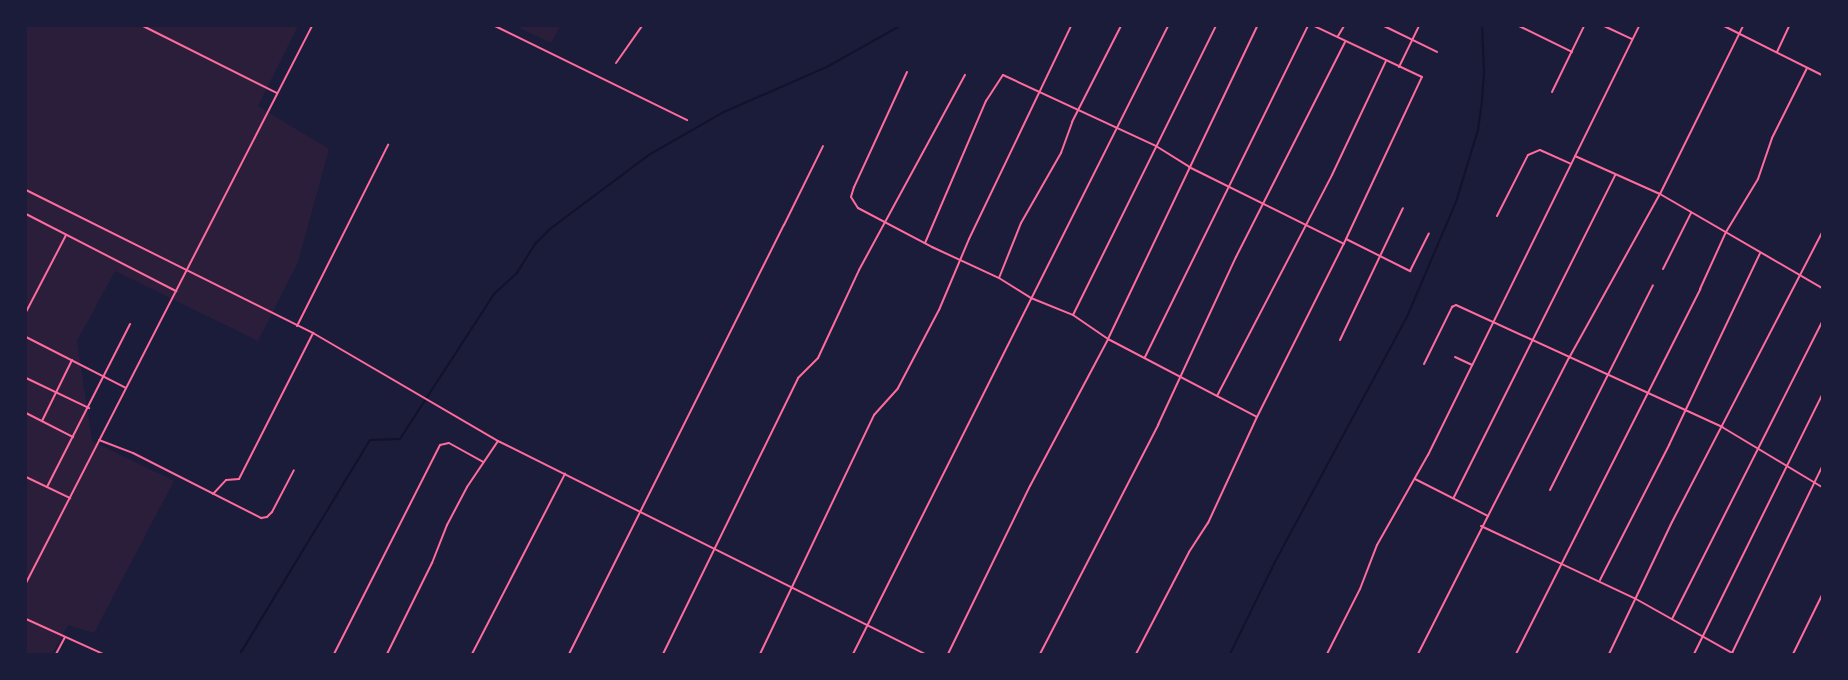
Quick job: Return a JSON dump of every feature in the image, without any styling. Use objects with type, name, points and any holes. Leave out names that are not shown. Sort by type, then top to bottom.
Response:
[{"type":"street","points":[[144,26],[277,93]]},
{"type":"street","points":[[26,583],[312,26]]},
{"type":"street","points":[[495,26],[687,120]]},
{"type":"street","points":[[616,63],[642,26]]},
{"type":"street","points":[[760,654],[874,416],[898,388],[939,310],[1071,26]]},
{"type":"street","points":[[999,278],[1021,223],[1061,153],[1078,111],[1121,26]]},
{"type":"street","points":[[853,654],[1168,26]]},
{"type":"street","points":[[1072,315],[1216,26]]},
{"type":"street","points":[[948,654],[1030,486],[1108,339],[1257,26]]},
{"type":"street","points":[[1145,358],[1308,26]]},
{"type":"street","points":[[1136,654],[1189,552],[1208,523],[1257,417],[1344,244],[1422,77],[1314,26]]},
{"type":"street","points":[[1338,37],[1344,26]]},
{"type":"street","points":[[1383,26],[1437,52]]},
{"type":"street","points":[[1399,67],[1419,26]]},
{"type":"street","points":[[1519,26],[1572,52]]},
{"type":"street","points":[[1552,92],[1584,26]]},
{"type":"street","points":[[1604,26],[1632,39]]},
{"type":"street","points":[[1327,654],[1359,589],[1377,545],[1414,479],[1472,365],[1640,26]]},
{"type":"street","points":[[1724,26],[1822,75]]},
{"type":"street","points":[[1418,654],[1481,526],[1569,358],[1660,194],[1743,26]]},
{"type":"street","points":[[1776,52],[1790,26]]},
{"type":"street","points":[[1040,654],[1158,425],[1179,376],[1346,41]]},
{"type":"street","points":[[1217,396],[1307,224],[1386,61]]},
{"type":"street","points":[[1516,654],[1700,290],[1726,232],[1758,179],[1772,138],[1807,68]]},
{"type":"street","points":[[907,72],[852,192],[851,197],[858,208],[999,278],[1031,298],[1072,315],[1108,339],[1257,417]]},
{"type":"street","points":[[663,654],[798,378],[818,358],[859,270],[965,75]]},
{"type":"street","points":[[925,243],[986,101],[1003,75],[1156,146],[1229,188],[1264,203],[1344,244]]},
{"type":"street","points":[[297,326],[388,146]]},
{"type":"street","points":[[569,654],[823,146]]},
{"type":"street","points":[[1497,216],[1528,155],[1540,150],[1571,164]]},
{"type":"street","points":[[1575,156],[1660,194],[1822,288]]},
{"type":"street","points":[[1454,497],[1615,175]]},
{"type":"street","points":[[26,190],[313,333],[498,441],[926,654]]},
{"type":"street","points":[[1340,340],[1403,208]]},
{"type":"street","points":[[1663,269],[1691,213]]},
{"type":"street","points":[[26,214],[176,291]]},
{"type":"street","points":[[1346,239],[1410,271],[1429,233]]},
{"type":"street","points":[[1610,654],[1722,427],[1822,233]]},
{"type":"street","points":[[26,312],[66,235]]},
{"type":"street","points":[[1600,580],[1685,411],[1760,253]]},
{"type":"street","points":[[1550,490],[1653,285]]},
{"type":"street","points":[[1424,364],[1452,307],[1456,305],[1608,377],[1722,427],[1822,487]]},
{"type":"street","points":[[1672,619],[1822,322]]},
{"type":"street","points":[[47,487],[130,324]]},
{"type":"street","points":[[213,494],[226,480],[239,479],[313,333]]},
{"type":"street","points":[[26,337],[126,388]]},
{"type":"street","points":[[1455,357],[1472,365]]},
{"type":"street","points":[[42,421],[72,360]]},
{"type":"street","points":[[26,378],[89,408]]},
{"type":"street","points":[[1694,654],[1822,395]]},
{"type":"street","points":[[26,413],[73,437]]},
{"type":"street","points":[[99,440],[133,453],[261,518],[267,518],[294,470]]},
{"type":"street","points":[[387,654],[432,563],[447,525],[483,462],[498,441]]},
{"type":"street","points":[[334,654],[440,445],[449,443],[483,462]]},
{"type":"street","points":[[1481,526],[1636,598],[1733,654],[1822,467]]},
{"type":"street","points":[[472,654],[565,474]]},
{"type":"street","points":[[26,477],[69,498]]},
{"type":"street","points":[[1414,479],[1488,516]]},
{"type":"street","points":[[1793,654],[1822,595]]},
{"type":"street","points":[[26,619],[103,654]]},
{"type":"street","points":[[56,654],[65,637]]},
{"type":"street","points":[[87,654],[90,649]]},
{"type":"shaded area","points":[[26,26],[298,26],[258,106],[329,149],[298,262],[258,341],[115,271],[77,341],[92,441],[174,481],[94,633],[68,625],[52,654],[26,654]]},
{"type":"shaded area","points":[[515,26],[560,26],[551,43]]},
{"type":"waterway","points":[[240,654],[370,440],[400,439],[494,294],[517,273],[535,244],[550,229],[649,155],[724,112],[827,67],[900,26]]},
{"type":"waterway","points":[[1230,654],[1275,562],[1407,317],[1456,202],[1478,130],[1484,71],[1482,26]]}]
